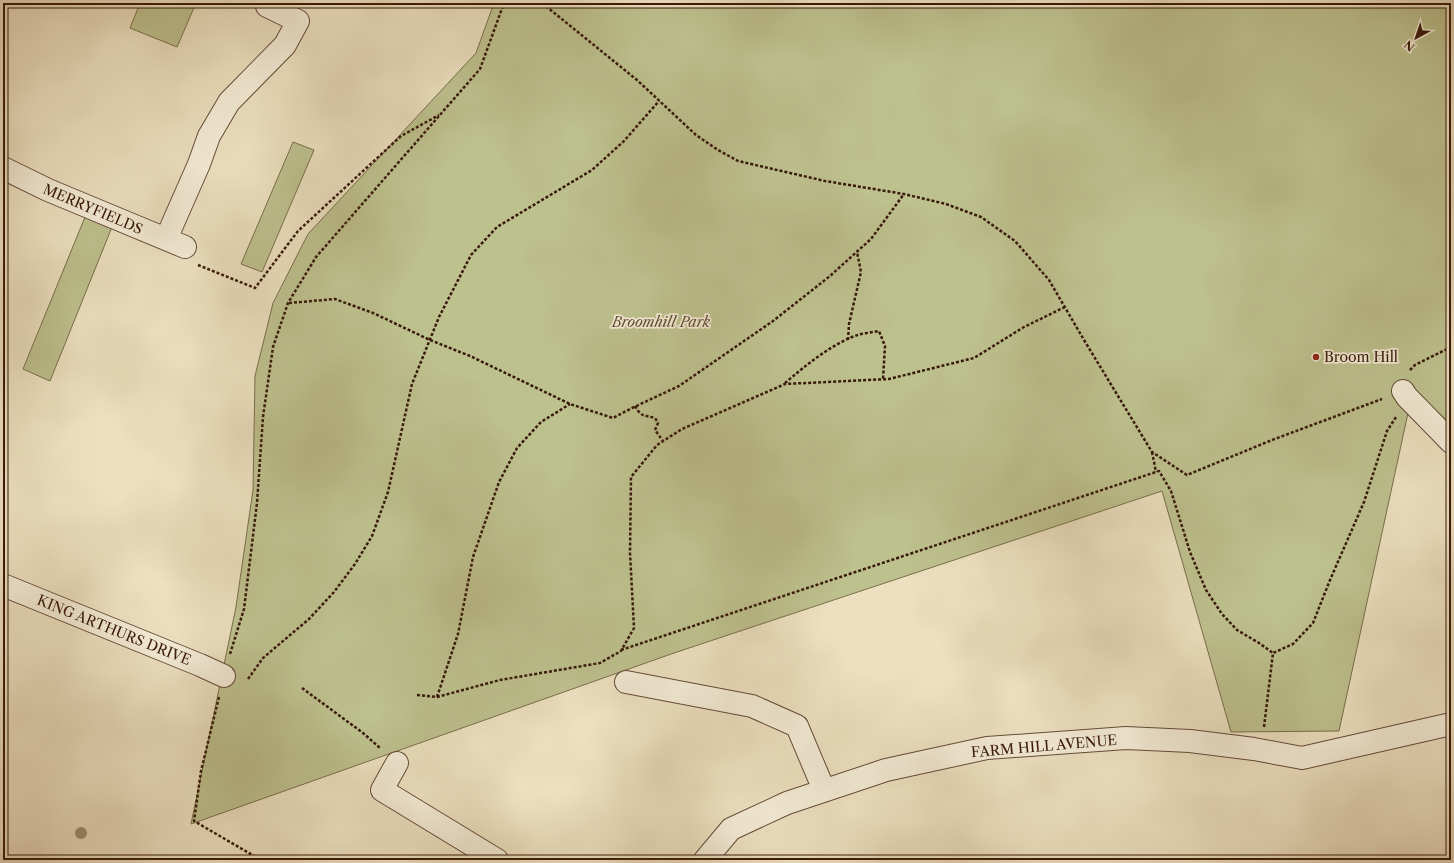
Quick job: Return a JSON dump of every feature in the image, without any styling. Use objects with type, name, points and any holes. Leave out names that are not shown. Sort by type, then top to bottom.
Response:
[{"type":"street","points":[[176,243],[199,164],[210,136],[229,102],[286,45],[298,21],[266,6]]},
{"type":"street","name":"MERRYFIELDS","points":[[4,174],[48,190],[176,243]]},
{"type":"street","points":[[1405,394],[1451,442]]},
{"type":"street","name":"KING ARTHURS DRIVE","points":[[3,585],[200,664],[224,676]]},
{"type":"street","points":[[626,682],[752,706],[797,726],[824,790]]},
{"type":"street","name":"FARM HILL AVENUE","points":[[705,860],[731,829],[787,803],[886,770],[987,748],[1126,738],[1190,741],[1302,758],[1451,724]]},
{"type":"street","points":[[397,763],[382,790],[498,860]]},
{"type":"path","points":[[261,860],[194,821],[201,772],[224,676],[244,609],[257,503],[263,417],[274,346],[288,303],[316,257],[480,69],[504,3]]},
{"type":"path","points":[[542,3],[637,80],[696,135],[738,161],[825,181],[904,194],[946,204],[981,217],[1015,241],[1049,280],[1152,452],[1156,472]]},
{"type":"path","points":[[248,679],[263,658],[309,619],[334,592],[355,564],[372,536],[388,492],[412,384],[439,317],[471,255],[497,227],[592,170],[624,141],[659,101]]},
{"type":"path","points":[[176,243],[198,264],[255,288],[298,231],[401,136],[441,115]]},
{"type":"path","points":[[288,303],[335,299],[373,313],[430,340],[470,356],[570,404],[613,418],[635,406],[680,386],[773,321],[830,276],[871,239],[904,194]]},
{"type":"path","points":[[848,340],[849,324],[861,272],[857,251]]},
{"type":"path","points":[[785,384],[889,379],[974,358],[1024,327],[1064,307]]},
{"type":"path","points":[[621,650],[634,628],[630,553],[631,477],[657,445],[682,429],[785,384],[808,363],[835,346],[860,334],[879,331],[885,346],[883,379]]},
{"type":"path","points":[[1273,653],[1293,644],[1313,623],[1364,502],[1388,431],[1405,394],[1404,377],[1415,365],[1451,347]]},
{"type":"path","points":[[1152,452],[1187,475],[1272,440],[1405,394]]},
{"type":"path","points":[[436,697],[458,634],[473,557],[499,482],[517,448],[541,422],[570,404]]},
{"type":"path","points":[[635,406],[643,415],[654,418],[658,423],[655,430],[662,441]]},
{"type":"path","points":[[417,695],[436,697],[500,680],[600,663],[621,650],[1159,471],[1171,491],[1190,552],[1206,590],[1222,614],[1237,630],[1273,653]]},
{"type":"path","points":[[1262,751],[1273,653]]},
{"type":"path","points":[[302,688],[363,733],[397,763]]},
{"type":"green space","points":[[140,3],[196,3],[177,47],[130,28]]},
{"type":"green space","name":"Broomhill Park","points":[[494,3],[1451,3],[1451,424],[1413,390],[1339,731],[1231,732],[1162,491],[674,653],[191,824],[236,607],[253,490],[255,376],[273,303],[308,234],[476,53]]},
{"type":"green space","points":[[293,142],[314,150],[262,272],[241,264]]},
{"type":"green space","points":[[85,217],[112,227],[50,381],[23,369]]},
{"type":"place","name":"Broom Hill","points":[[1316,357]]}]
